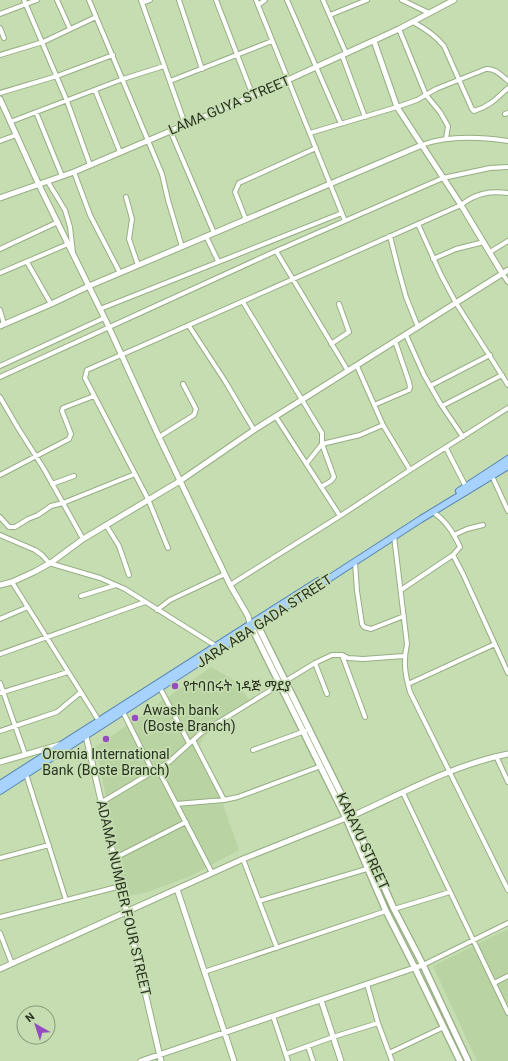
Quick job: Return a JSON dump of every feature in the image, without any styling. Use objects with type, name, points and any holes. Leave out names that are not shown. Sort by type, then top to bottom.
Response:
[{"type":"main road","name":"JARA ABA GADA STREET","points":[[0,791],[160,688],[508,459]]},
{"type":"main road","name":"JARA ABA GADA STREET","points":[[0,784],[216,646],[254,625],[508,466]]},
{"type":"main road","name":"KARAYU STREET","points":[[254,625],[286,681],[321,766],[375,867],[468,1061]]},
{"type":"main road","name":"KARAYU STREET","points":[[254,625],[280,685],[307,730],[349,817],[367,868],[386,911],[460,1061]]},
{"type":"street","points":[[24,0],[57,76],[90,165]]},
{"type":"street","points":[[0,14],[37,0]]},
{"type":"street","points":[[57,0],[70,29]]},
{"type":"street","points":[[89,0],[162,174],[182,247]]},
{"type":"street","points":[[150,0],[142,2],[185,124]]},
{"type":"street","points":[[178,0],[202,69]]},
{"type":"street","points":[[216,0],[253,96]]},
{"type":"street","points":[[256,0],[345,221]]},
{"type":"street","points":[[258,5],[265,0]]},
{"type":"street","points":[[287,0],[341,124]]},
{"type":"street","points":[[323,0],[344,54],[365,118]]},
{"type":"street","points":[[330,15],[367,0]]},
{"type":"street","points":[[402,0],[429,13]]},
{"type":"street","name":"LAMA GUYA STREET","points":[[0,198],[74,172],[253,96],[316,66],[374,41],[454,0]]},
{"type":"street","points":[[0,55],[43,42],[96,16]]},
{"type":"street","points":[[413,22],[430,31],[444,46],[470,107],[474,111],[485,108],[508,88]]},
{"type":"street","points":[[0,28],[4,38]]},
{"type":"street","points":[[399,29],[426,95],[440,112],[448,126],[446,139]]},
{"type":"street","points":[[170,81],[272,41]]},
{"type":"street","points":[[374,41],[396,107],[461,205],[508,282]]},
{"type":"street","points":[[0,93],[57,76],[113,55]]},
{"type":"street","points":[[10,122],[123,79],[164,66]]},
{"type":"street","points":[[310,133],[365,118],[396,107],[426,95],[436,89],[490,68],[508,81]]},
{"type":"street","points":[[95,90],[120,152]]},
{"type":"street","points":[[0,99],[39,185],[100,309],[159,437],[230,584],[254,625]]},
{"type":"street","points":[[36,112],[62,176]]},
{"type":"street","points":[[170,130],[214,233]]},
{"type":"street","points":[[0,141],[16,135]]},
{"type":"street","points":[[0,310],[2,325],[89,286],[422,145],[446,139],[508,141]]},
{"type":"street","points":[[246,220],[235,192],[239,183],[316,148]]},
{"type":"street","points":[[0,377],[276,251],[443,178],[490,168],[508,167]]},
{"type":"street","points":[[74,172],[90,215],[120,273]]},
{"type":"street","points":[[48,182],[65,210],[70,227],[74,255]]},
{"type":"street","points":[[168,548],[148,499],[85,378],[87,370],[461,205],[467,199],[480,193],[492,191],[508,193]]},
{"type":"street","points":[[126,197],[132,220],[129,239],[138,266]]},
{"type":"street","points":[[100,309],[342,213]]},
{"type":"street","points":[[0,249],[58,222]]},
{"type":"street","points":[[418,224],[440,275],[508,385]]},
{"type":"street","points":[[206,236],[218,261]]},
{"type":"street","points":[[390,236],[402,283],[418,327]]},
{"type":"street","points":[[490,252],[508,241]]},
{"type":"street","points":[[434,259],[456,249],[484,242]]},
{"type":"street","points":[[0,273],[68,244]]},
{"type":"street","points":[[276,251],[292,280],[348,371]]},
{"type":"street","points":[[27,262],[51,304]]},
{"type":"street","points":[[0,586],[34,572],[50,563],[67,550],[180,480],[254,430],[508,270]]},
{"type":"street","points":[[243,302],[322,433],[322,444],[334,477],[331,481],[321,487]]},
{"type":"street","points":[[331,344],[349,332],[339,304]]},
{"type":"street","points":[[0,366],[104,318]]},
{"type":"street","points":[[189,326],[225,381],[254,430]]},
{"type":"street","points":[[406,334],[430,386],[463,437]]},
{"type":"street","points":[[374,405],[410,390],[409,382],[395,341]]},
{"type":"street","points":[[430,386],[490,355]]},
{"type":"street","points":[[356,366],[383,425],[410,470]]},
{"type":"street","points":[[442,406],[502,375]]},
{"type":"street","points":[[159,437],[194,415],[196,412],[196,409],[182,384]]},
{"type":"street","points":[[0,475],[69,439],[71,434],[62,411],[63,408],[94,396]]},
{"type":"street","points":[[0,397],[36,456],[83,540]]},
{"type":"street","points":[[230,584],[340,516],[508,408]]},
{"type":"street","points":[[276,417],[340,516]]},
{"type":"street","points":[[307,463],[322,444],[360,435],[383,425]]},
{"type":"street","points":[[446,448],[466,487]]},
{"type":"street","points":[[0,517],[9,527],[15,527],[38,515],[51,506],[135,474]]},
{"type":"street","points":[[52,484],[74,476]]},
{"type":"street","points":[[492,476],[507,504],[508,511]]},
{"type":"street","points":[[401,590],[453,555],[460,547],[449,526],[441,517],[433,512]]},
{"type":"street","points":[[106,525],[119,546],[129,575]]},
{"type":"street","points":[[454,535],[467,529],[483,525]]},
{"type":"street","points":[[0,535],[35,550],[50,563],[100,578],[116,585],[216,646]]},
{"type":"street","points":[[394,536],[407,644],[404,656],[405,671],[410,692],[508,890]]},
{"type":"street","points":[[453,555],[464,574],[508,673]]},
{"type":"street","points":[[355,562],[357,591],[362,624],[364,628],[371,629],[404,616]]},
{"type":"street","points":[[158,610],[170,600],[226,574]]},
{"type":"street","points":[[12,582],[99,721]]},
{"type":"street","points":[[81,596],[116,585]]},
{"type":"street","points":[[0,654],[145,602]]},
{"type":"street","points":[[0,619],[28,607]]},
{"type":"street","points":[[408,684],[495,644]]},
{"type":"street","points":[[102,802],[169,762],[201,733],[315,663],[332,655],[342,655],[348,658],[363,659],[404,656]]},
{"type":"street","points":[[342,655],[365,717]]},
{"type":"street","points":[[315,663],[327,694]]},
{"type":"street","points":[[1,692],[68,672]]},
{"type":"street","points":[[0,684],[1,692],[25,754]]},
{"type":"street","points":[[160,688],[224,800]]},
{"type":"street","points":[[0,731],[57,712],[81,692]]},
{"type":"street","points":[[122,712],[153,772]]},
{"type":"street","points":[[253,750],[307,730]]},
{"type":"street","name":"ADAMA NUMBER FOUR STREET","points":[[86,736],[161,1061]]},
{"type":"street","points":[[0,762],[59,746]]},
{"type":"street","points":[[0,969],[243,859],[349,817],[450,771],[496,756],[508,754]]},
{"type":"street","points":[[496,756],[508,782]]},
{"type":"street","points":[[176,804],[224,800],[238,797],[321,766]]},
{"type":"street","points":[[158,768],[212,873]]},
{"type":"street","points":[[26,774],[66,900]]},
{"type":"street","points":[[403,793],[508,1013]]},
{"type":"street","points":[[115,858],[186,822]]},
{"type":"street","points":[[0,858],[49,846]]},
{"type":"street","points":[[243,859],[277,948]]},
{"type":"street","points":[[259,901],[367,868],[375,867]]},
{"type":"street","points":[[0,917],[121,886]]},
{"type":"street","points":[[177,889],[234,1061]]},
{"type":"street","points":[[394,908],[450,892]]},
{"type":"street","points":[[204,972],[386,911]]},
{"type":"street","points":[[141,1061],[423,965],[508,922]]},
{"type":"street","points":[[0,933],[12,964]]},
{"type":"street","points":[[494,983],[508,976]]},
{"type":"street","points":[[366,984],[392,1061]]},
{"type":"street","points":[[321,1000],[341,1061]]},
{"type":"street","points":[[273,1016],[288,1061]]},
{"type":"street","points":[[286,1054],[378,1023]]},
{"type":"street","points":[[389,1053],[444,1027]]},
{"type":"street","points":[[308,1046],[313,1061]]},
{"type":"shaded area","points":[[211,667],[234,680],[251,702],[206,735],[197,748],[213,776],[239,850],[191,876],[148,892],[129,896],[122,876],[99,763],[94,748]]},
{"type":"shaded area","points":[[508,929],[508,1061],[477,1061],[433,966]]},
{"type":"place","name":"የተባበሩት ነዳጅ ማደያ","points":[[175,686]]},
{"type":"place","name":"Awash bank (Boste Branch)","points":[[135,718]]},
{"type":"place","name":"Oromia International Bank (Boste Branch)","points":[[106,739]]}]
